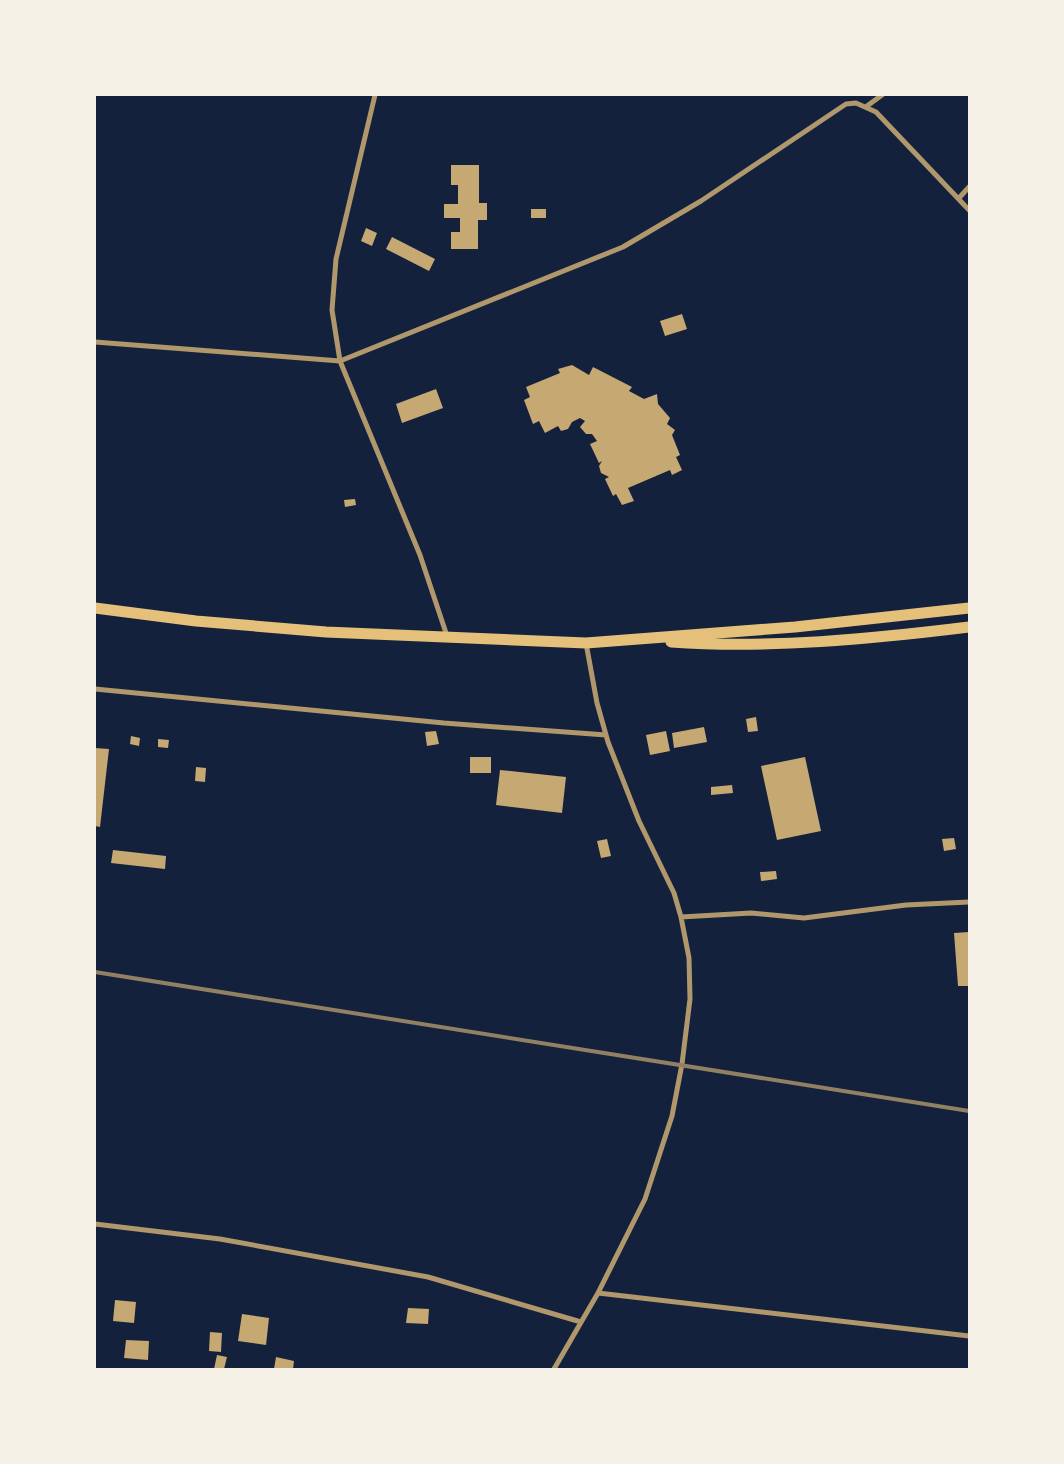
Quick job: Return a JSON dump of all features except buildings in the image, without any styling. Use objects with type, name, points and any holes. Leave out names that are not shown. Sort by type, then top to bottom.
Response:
[{"type":"highway","points":[[95,608],[326,632],[586,643],[795,627],[969,608]]},
{"type":"highway","points":[[640,640],[716,645],[876,638],[969,627]]},
{"type":"street","points":[[375,95],[336,259],[332,310],[340,361],[420,556],[448,637]]},
{"type":"street","points":[[866,106],[882,95]]},
{"type":"street","points":[[95,342],[340,361],[623,247],[701,201],[846,104],[856,103],[876,112],[969,210]]},
{"type":"street","points":[[959,198],[969,187]]},
{"type":"street","points":[[554,1369],[598,1293],[645,1199],[672,1116],[682,1064],[690,999],[689,958],[674,893],[639,821],[606,736],[597,703],[586,643]]},
{"type":"street","points":[[95,689],[444,723],[606,736]]},
{"type":"street","points":[[681,917],[751,913],[804,918],[906,905],[969,902]]},
{"type":"street","points":[[95,1224],[220,1239],[428,1277],[581,1322]]},
{"type":"street","points":[[598,1293],[969,1336]]},
{"type":"railway","points":[[95,972],[969,1111]]}]
